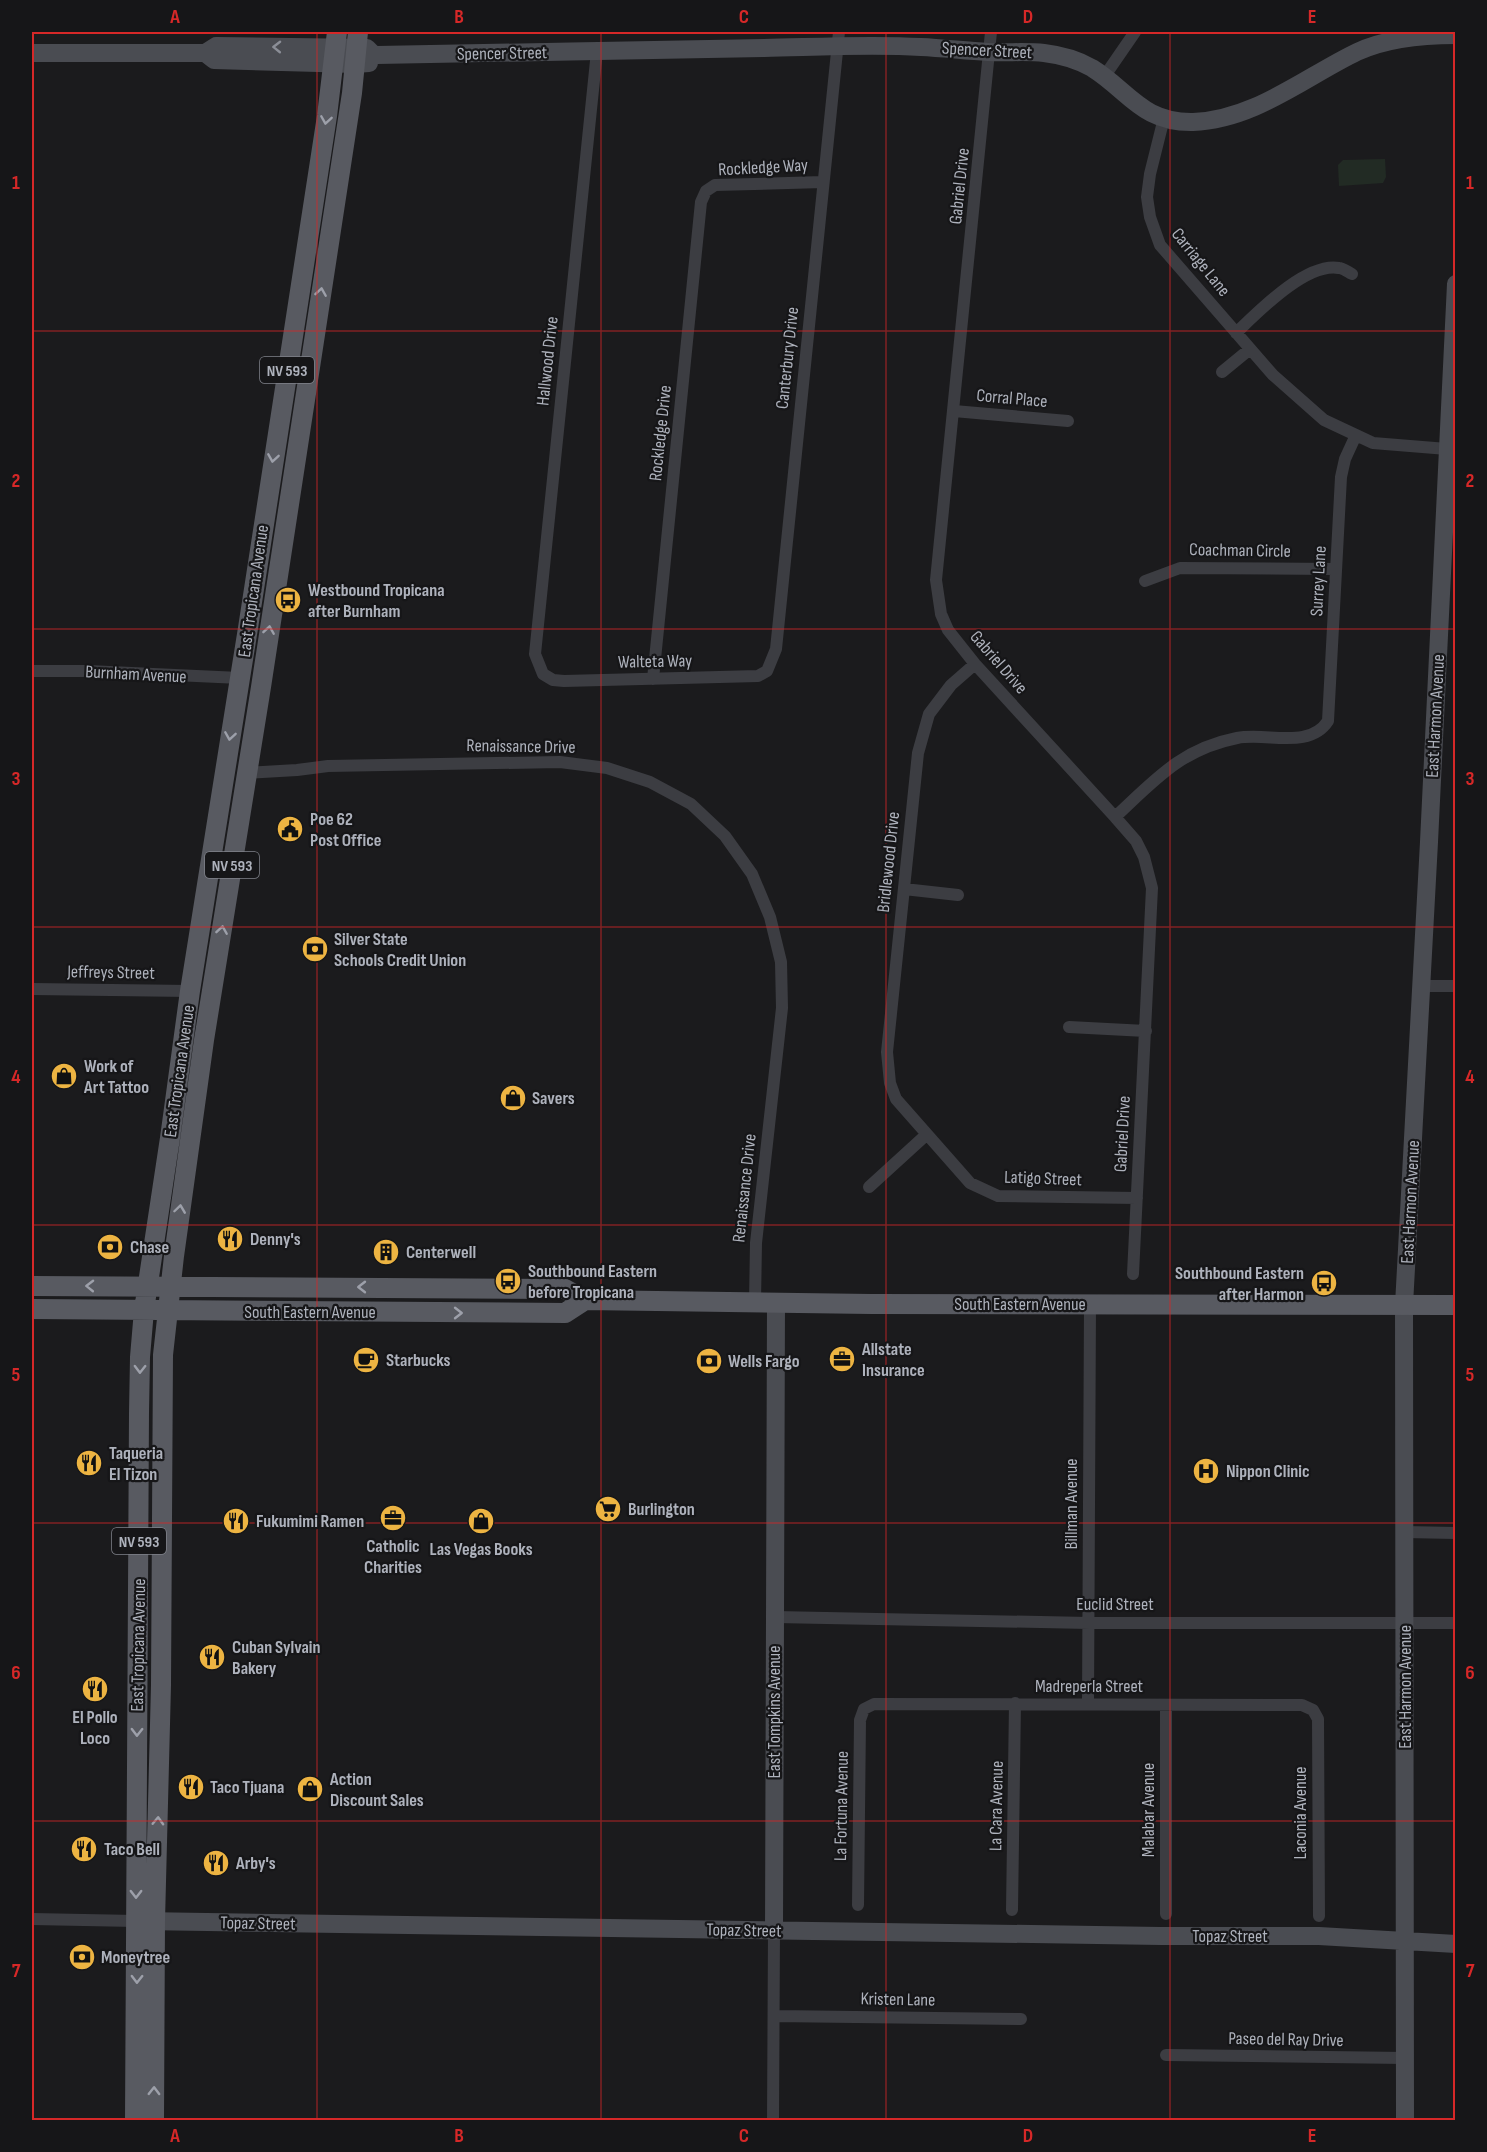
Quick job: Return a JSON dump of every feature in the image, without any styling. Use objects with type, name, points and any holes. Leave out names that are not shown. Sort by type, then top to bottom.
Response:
[{"type":"main road","name":"East Tropicana Avenue","points":[[154,2121],[146,1921],[139,1609],[140,1357],[144,1310],[190,991],[290,358],[336,47]]},
{"type":"main road","name":"East Tropicana Avenue","points":[[135,2121],[161,1685],[163,1355],[204,1040],[361,50]]},
{"type":"main road","points":[[300,290],[303,322],[301,359],[308,376]]},
{"type":"main road","points":[[290,358],[296,374],[291,432],[295,463]]},
{"type":"main road","points":[[248,628],[254,645],[252,678],[255,684],[261,687]]},
{"type":"main road","points":[[240,678],[245,680],[248,686],[244,716],[253,732]]},
{"type":"main road","points":[[199,932],[207,947],[204,982],[212,988]]},
{"type":"main road","points":[[190,991],[198,997],[195,1026],[204,1040]]},
{"type":"main road","name":"South Eastern Avenue","points":[[32,1286],[565,1289],[585,1300],[776,1303],[1455,1305]]},
{"type":"main road","points":[[382,1312],[398,1300],[442,1299],[448,1295],[449,1287]]},
{"type":"main road","points":[[484,1313],[488,1303],[496,1300],[529,1300],[546,1289]]},
{"type":"main road","name":"South Eastern Avenue","points":[[32,1309],[565,1313],[585,1300]]},
{"type":"main road","points":[[140,1508],[147,1548],[150,1604],[153,1611],[162,1613]]},
{"type":"main road","points":[[139,1609],[146,1624],[153,1675],[161,1685]]},
{"type":"street","name":"Gabriel Drive","points":[[991,32],[936,580],[941,614],[948,630],[975,664],[1136,841],[1144,857],[1152,888],[1133,1274]]},
{"type":"street","points":[[1104,77],[1136,32]]},
{"type":"street","name":"Spencer Street","points":[[32,53],[205,53],[216,46],[336,47],[361,50],[597,51],[839,39],[990,52],[1034,52],[1060,56],[1079,62],[1104,77],[1135,104],[1164,118],[1186,122],[1205,121],[1253,107],[1298,87],[1357,52],[1377,37],[1455,34]]},
{"type":"street","name":"Canterbury Drive","points":[[767,671],[776,649],[839,39]]},
{"type":"street","name":"Hallwood Drive","points":[[543,674],[535,654],[597,51]]},
{"type":"street","name":"Carriage Lane","points":[[1164,118],[1150,174],[1147,197],[1150,217],[1160,245],[1273,375],[1324,420],[1373,443],[1447,449]]},
{"type":"street","name":"Rockledge Way","points":[[706,191],[715,185],[823,182]]},
{"type":"street","name":"Rockledge Drive","points":[[653,679],[701,202],[706,191]]},
{"type":"street","points":[[1236,333],[1273,298],[1302,277],[1322,269],[1339,267],[1352,273]]},
{"type":"street","name":"East Harmon Avenue","points":[[1405,2121],[1404,1305],[1421,986],[1447,669],[1447,449],[1454,353],[1455,284]]},
{"type":"street","points":[[1221,372],[1250,349]]},
{"type":"street","name":"Corral Place","points":[[954,411],[1068,421]]},
{"type":"street","name":"Surrey Lane","points":[[1115,817],[1170,766],[1201,749],[1241,737],[1314,735],[1322,730],[1328,721],[1341,477],[1345,459],[1356,435]]},
{"type":"street","name":"Coachman Circle","points":[[1145,581],[1180,568],[1336,569]]},
{"type":"street","name":"Bridlewood Drive","points":[[890,1083],[887,1052],[918,753],[929,714],[951,685],[975,664]]},
{"type":"street","name":"Burnham Avenue","points":[[32,671],[240,678]]},
{"type":"street","name":"Walteta Way","points":[[543,674],[553,680],[564,681],[758,676],[767,671]]},
{"type":"street","name":"Renaissance Drive","points":[[246,773],[328,766],[560,762],[607,768],[650,782],[691,804],[725,836],[752,874],[771,917],[781,962],[782,1008],[756,1244],[755,1302]]},
{"type":"street","points":[[904,889],[958,895]]},
{"type":"street","points":[[1421,986],[1455,986]]},
{"type":"street","name":"Jeffreys Street","points":[[32,989],[190,991]]},
{"type":"street","points":[[1069,1027],[1146,1031]]},
{"type":"street","name":"Latigo Street","points":[[890,1083],[896,1099],[970,1183],[998,1196],[1137,1198]]},
{"type":"street","points":[[869,1187],[926,1135]]},
{"type":"street","name":"East Tompkins Avenue","points":[[773,2121],[776,1303]]},
{"type":"street","name":"Billman Avenue","points":[[1088,1703],[1090,1305]]},
{"type":"street","points":[[1404,1532],[1455,1533]]},
{"type":"street","name":"Euclid Street","points":[[775,1617],[1089,1623],[1455,1623]]},
{"type":"street","name":"La Cara Avenue","points":[[1012,1910],[1016,1703]]},
{"type":"street","name":"Madreperla Street","points":[[864,1708],[874,1704],[1088,1703],[1302,1705],[1313,1710]]},
{"type":"street","name":"Malabar Avenue","points":[[1166,1705],[1166,1914]]},
{"type":"street","name":"La Fortuna Avenue","points":[[858,1905],[860,1720],[864,1708]]},
{"type":"street","name":"Laconia Avenue","points":[[1313,1710],[1318,1719],[1318,1916]]},
{"type":"street","name":"Topaz Street","points":[[32,1919],[774,1931],[1319,1936],[1455,1944]]},
{"type":"street","name":"Kristen Lane","points":[[774,2016],[1021,2019]]},
{"type":"street","name":"Paseo del Ray Drive","points":[[1166,2055],[1405,2058]]},
{"type":"shaded area","points":[[1385,159],[1386,177],[1383,183],[1339,186],[1338,165],[1343,160]]},
{"type":"place","name":"Westbound Tropicana after Burnham","points":[[288,600]]},
{"type":"place","name":"Poe 62 Post Office","points":[[290,829]]},
{"type":"place","name":"Silver State Schools Credit Union","points":[[315,949]]},
{"type":"place","name":"Work of Art Tattoo","points":[[64,1076]]},
{"type":"place","name":"Savers","points":[[513,1098]]},
{"type":"place","name":"Denny's","points":[[230,1239]]},
{"type":"place","name":"Chase","points":[[110,1247]]},
{"type":"place","name":"Centerwell","points":[[386,1252]]},
{"type":"place","name":"Southbound Eastern before Tropicana","points":[[508,1281]]},
{"type":"place","name":"Southbound Eastern after Harmon","points":[[1324,1283]]},
{"type":"place","name":"Allstate Insurance","points":[[842,1359]]},
{"type":"place","name":"Starbucks","points":[[366,1360]]},
{"type":"place","name":"Wells Fargo","points":[[709,1361]]},
{"type":"place","name":"Taqueria El Tizon","points":[[89,1463]]},
{"type":"place","name":"Nippon Clinic","points":[[1206,1471]]},
{"type":"place","name":"Burlington","points":[[608,1509]]},
{"type":"place","name":"Catholic Charities","points":[[393,1518]]},
{"type":"place","name":"Fukumimi Ramen","points":[[236,1521]]},
{"type":"place","name":"Las Vegas Books","points":[[481,1521]]},
{"type":"place","name":"Cuban Sylvain Bakery","points":[[212,1657]]},
{"type":"place","name":"El Pollo Loco","points":[[95,1689]]},
{"type":"place","name":"Taco Tjuana","points":[[191,1787]]},
{"type":"place","name":"Action Discount Sales","points":[[310,1789]]},
{"type":"place","name":"Taco Bell","points":[[84,1849]]},
{"type":"place","name":"Arby's","points":[[216,1863]]},
{"type":"place","name":"Moneytree","points":[[82,1957]]}]
